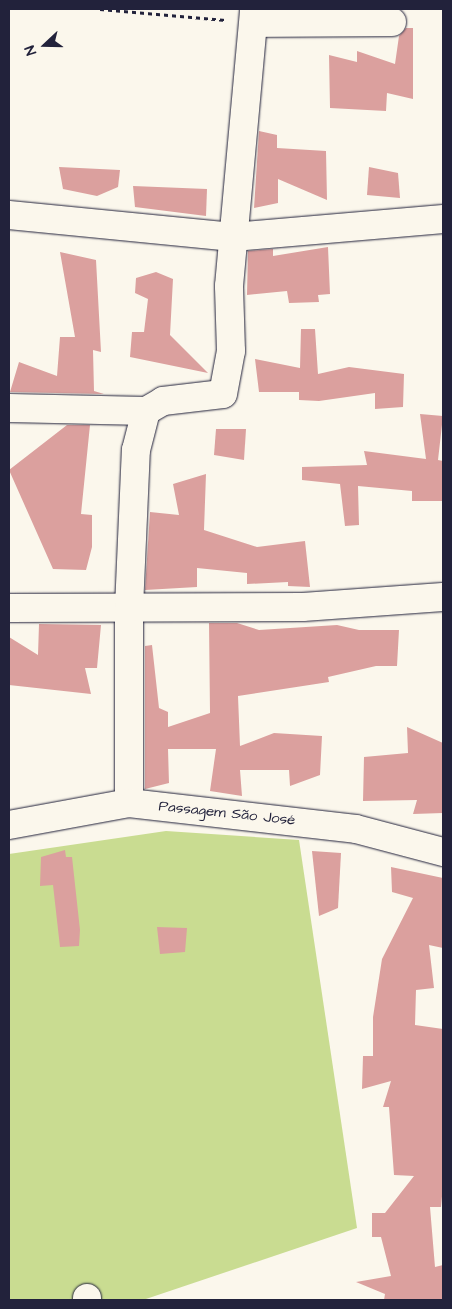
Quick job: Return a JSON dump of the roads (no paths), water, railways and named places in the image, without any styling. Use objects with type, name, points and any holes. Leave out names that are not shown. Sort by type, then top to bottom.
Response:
[{"type":"street","points":[[9,408],[146,411],[163,401],[223,394],[231,351],[233,237],[254,16],[392,22]]},
{"type":"street","points":[[9,216],[233,237],[443,219]]},
{"type":"street","points":[[128,803],[129,608],[136,450],[146,411]]},
{"type":"street","points":[[9,608],[303,607],[443,597]]},
{"type":"street","name":"Passagem São José","points":[[9,825],[128,803],[356,829],[443,852]]}]
